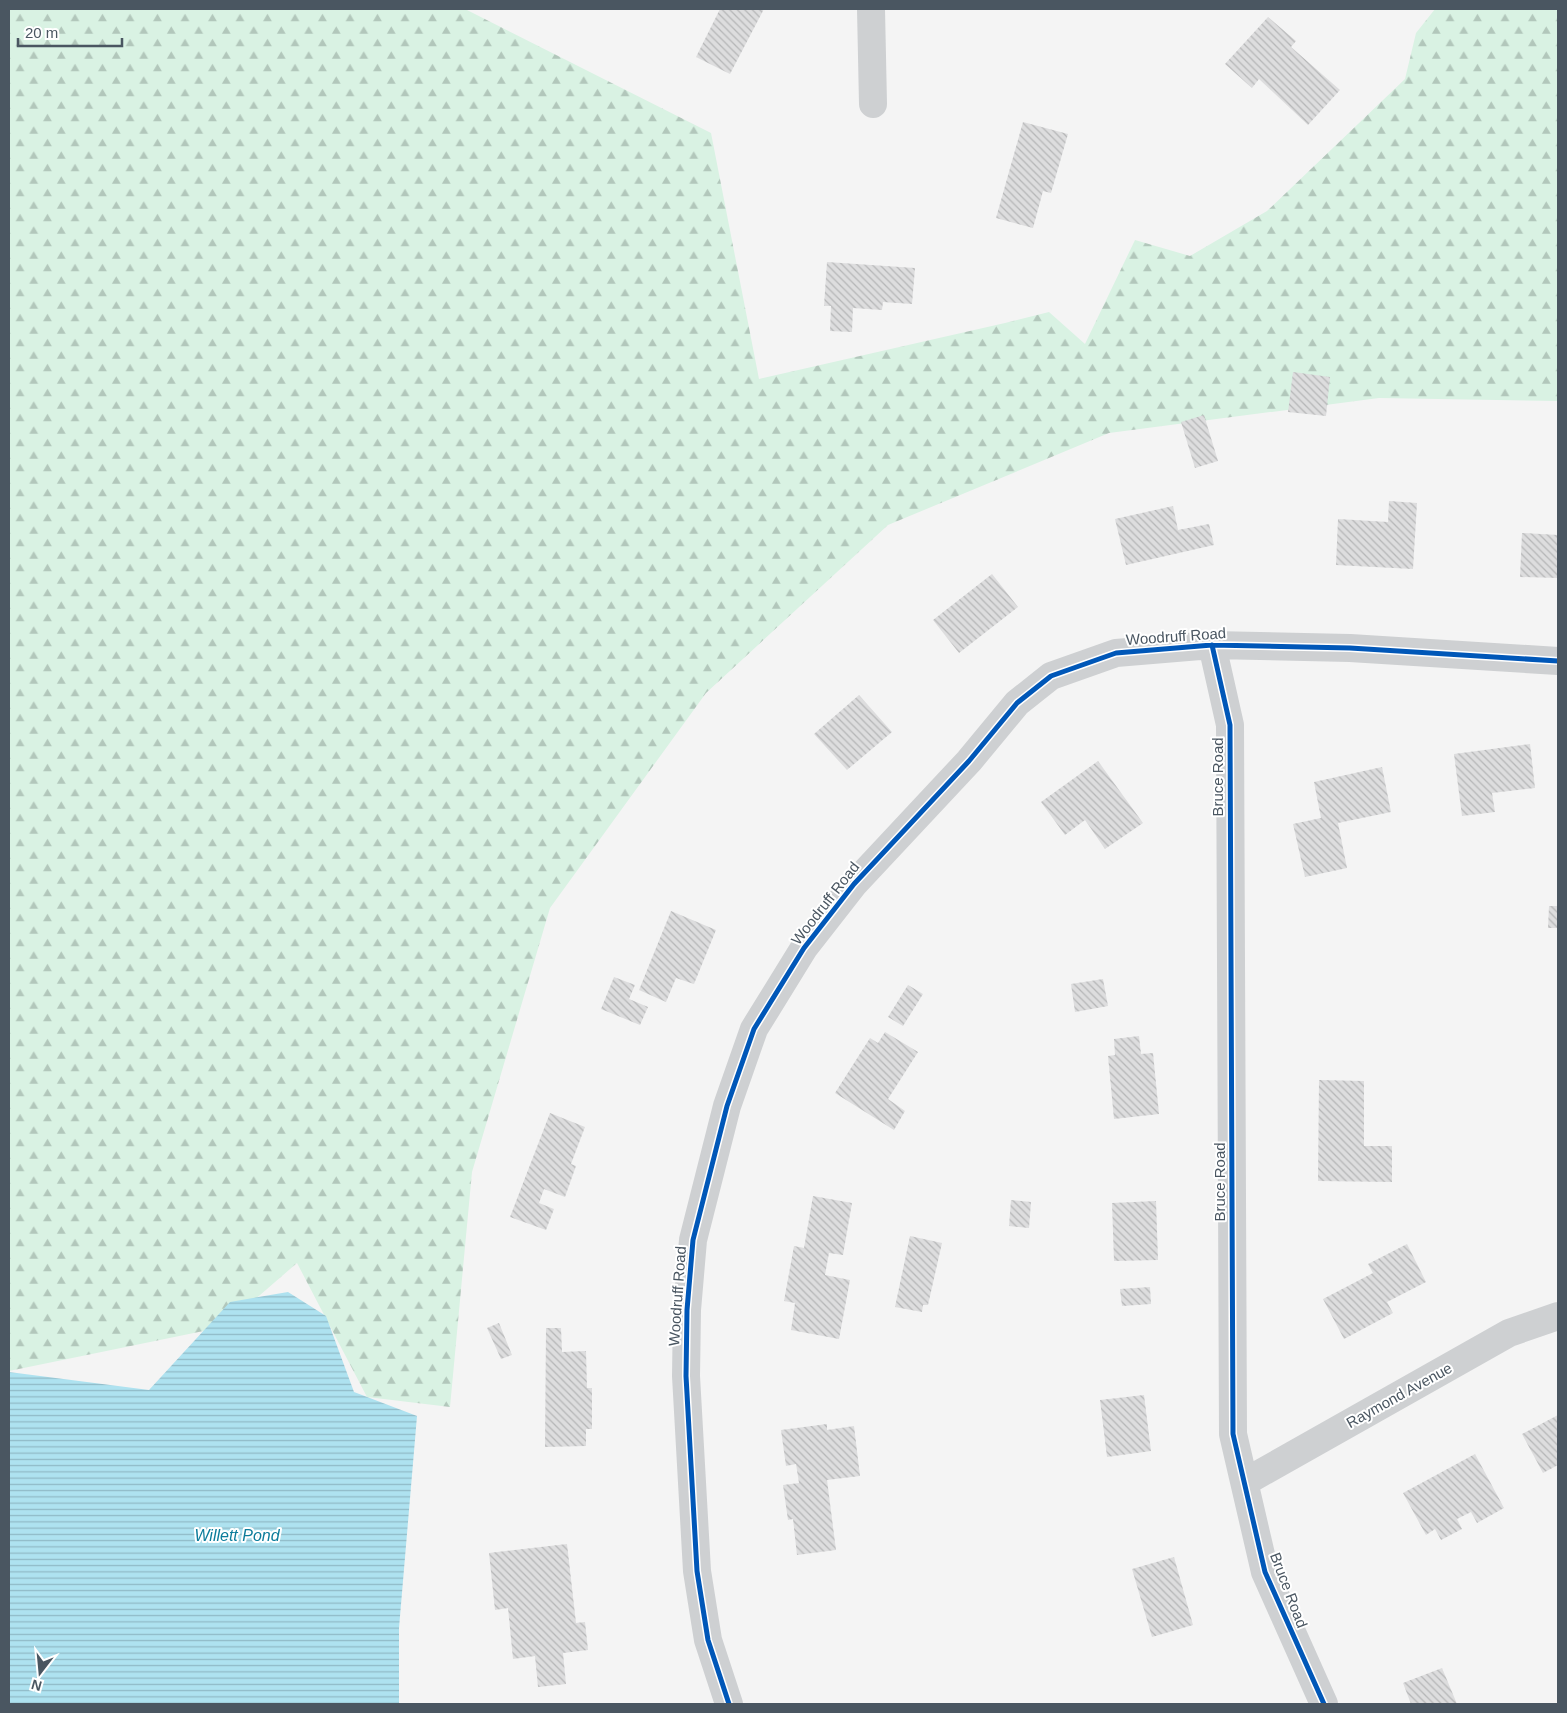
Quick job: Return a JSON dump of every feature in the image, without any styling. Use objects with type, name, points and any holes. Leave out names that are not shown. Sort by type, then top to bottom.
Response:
[{"type":"street","points":[[872,9],[873,104]]},
{"type":"street","name":"Woodruff Road","points":[[729,1704],[708,1640],[697,1571],[686,1376],[687,1310],[693,1240],[728,1106],[754,1029],[804,948],[854,884],[969,761],[1017,703],[1051,676],[1116,653],[1212,645],[1350,648],[1558,661]]},
{"type":"street","name":"Bruce Road","points":[[1212,645],[1230,725],[1232,1434],[1265,1572],[1324,1704]]},
{"type":"street","name":"Raymond Avenue","points":[[1244,1482],[1509,1333],[1558,1316]]},
{"type":"green space","points":[[9,9],[465,9],[711,133],[759,379],[1049,312],[1085,344],[1135,240],[1190,256],[1267,211],[1405,79],[1416,33],[1435,9],[1558,9],[1558,401],[1379,398],[1109,433],[888,525],[706,693],[550,908],[472,1172],[450,1407],[367,1397],[297,1263],[223,1327],[9,1371]]},
{"type":"water","name":"Willett Pond","points":[[288,1292],[326,1316],[354,1392],[417,1416],[399,1628],[399,1704],[9,1704],[9,1372],[149,1390],[230,1302]]},
{"type":"building","points":[[720,9],[764,9],[730,74],[696,57]]},
{"type":"building","points":[[1268,17],[1296,41],[1291,47],[1340,90],[1308,125],[1259,79],[1252,88],[1225,64]]},
{"type":"building","points":[[1023,122],[1068,134],[1051,193],[1043,191],[1033,228],[996,218]]},
{"type":"building","points":[[827,262],[915,268],[912,304],[883,302],[882,310],[853,308],[852,332],[830,331],[831,306],[824,306]]},
{"type":"building","points":[[1293,372],[1330,377],[1326,416],[1288,412]]},
{"type":"building","points":[[1204,415],[1218,461],[1195,468],[1181,422]]},
{"type":"building","points":[[1389,501],[1417,503],[1413,569],[1336,565],[1338,519],[1388,522]]},
{"type":"building","points":[[1173,506],[1178,530],[1209,524],[1214,545],[1126,565],[1115,519]]},
{"type":"building","points":[[1522,533],[1558,535],[1558,578],[1520,577]]},
{"type":"building","points":[[992,574],[1018,607],[959,653],[933,620]]},
{"type":"building","points":[[859,695],[892,732],[847,770],[814,734]]},
{"type":"building","points":[[1530,744],[1535,788],[1492,793],[1495,812],[1462,816],[1454,754]]},
{"type":"building","points":[[1098,761],[1143,823],[1105,849],[1085,820],[1065,835],[1041,802]]},
{"type":"building","points":[[1382,767],[1391,812],[1338,823],[1347,868],[1305,877],[1293,824],[1321,818],[1314,782]]},
{"type":"building","points":[[1549,906],[1558,906],[1558,928],[1548,928]]},
{"type":"building","points":[[671,911],[716,930],[694,984],[676,978],[666,1002],[639,990]]},
{"type":"building","points":[[614,977],[635,985],[629,999],[648,1007],[640,1025],[601,1009]]},
{"type":"building","points":[[1103,979],[1108,1006],[1075,1012],[1071,984]]},
{"type":"building","points":[[908,985],[923,994],[903,1026],[888,1017]]},
{"type":"building","points":[[885,1032],[918,1052],[888,1099],[905,1111],[894,1130],[835,1093],[870,1038],[878,1043]]},
{"type":"building","points":[[1139,1036],[1141,1054],[1153,1053],[1159,1114],[1114,1119],[1108,1056],[1115,1055],[1114,1039]]},
{"type":"building","points":[[1319,1080],[1364,1081],[1364,1146],[1392,1146],[1392,1182],[1318,1181]]},
{"type":"building","points":[[550,1113],[585,1127],[571,1164],[576,1166],[565,1197],[544,1189],[539,1203],[554,1209],[546,1230],[510,1217]]},
{"type":"building","points":[[813,1196],[852,1203],[843,1255],[829,1253],[825,1275],[850,1280],[839,1339],[791,1330],[795,1303],[784,1301],[794,1246],[804,1248]]},
{"type":"building","points":[[1011,1200],[1031,1202],[1029,1228],[1009,1226]]},
{"type":"building","points":[[1156,1201],[1158,1260],[1114,1261],[1112,1203]]},
{"type":"building","points":[[910,1236],[942,1243],[928,1305],[923,1305],[922,1312],[895,1307]]},
{"type":"building","points":[[1407,1244],[1426,1282],[1387,1302],[1393,1313],[1344,1339],[1323,1299],[1373,1273],[1368,1264]]},
{"type":"building","points":[[1150,1287],[1151,1304],[1122,1306],[1120,1289]]},
{"type":"building","points":[[499,1323],[512,1355],[501,1359],[487,1328]]},
{"type":"building","points":[[546,1328],[561,1328],[562,1352],[586,1351],[587,1388],[592,1388],[592,1429],[586,1429],[586,1446],[545,1447]]},
{"type":"building","points":[[1144,1395],[1151,1451],[1107,1457],[1100,1400]]},
{"type":"building","points":[[1558,1415],[1558,1465],[1543,1473],[1522,1434]]},
{"type":"building","points":[[827,1424],[827,1430],[854,1426],[860,1476],[827,1480],[836,1550],[797,1555],[793,1519],[788,1520],[783,1485],[799,1483],[796,1464],[786,1466],[781,1430]]},
{"type":"building","points":[[1475,1454],[1504,1508],[1477,1523],[1471,1512],[1457,1519],[1462,1529],[1441,1540],[1435,1529],[1426,1535],[1403,1493]]},
{"type":"building","points":[[567,1544],[576,1623],[585,1622],[588,1650],[563,1653],[566,1684],[538,1687],[535,1656],[513,1659],[508,1608],[495,1610],[489,1553]]},
{"type":"building","points":[[1174,1557],[1193,1625],[1152,1637],[1132,1569]]},
{"type":"building","points":[[1442,1668],[1457,1704],[1411,1704],[1403,1683]]},
{"type":"cycle path","points":[[1212,645],[1230,725],[1233,1434],[1265,1572],[1324,1704]]},
{"type":"cycle path","points":[[729,1704],[708,1640],[697,1571],[686,1376],[687,1310],[693,1240],[727,1106],[754,1029],[804,948],[854,884],[969,761],[1017,703],[1051,676],[1116,653],[1212,645],[1350,648],[1558,661]]}]
